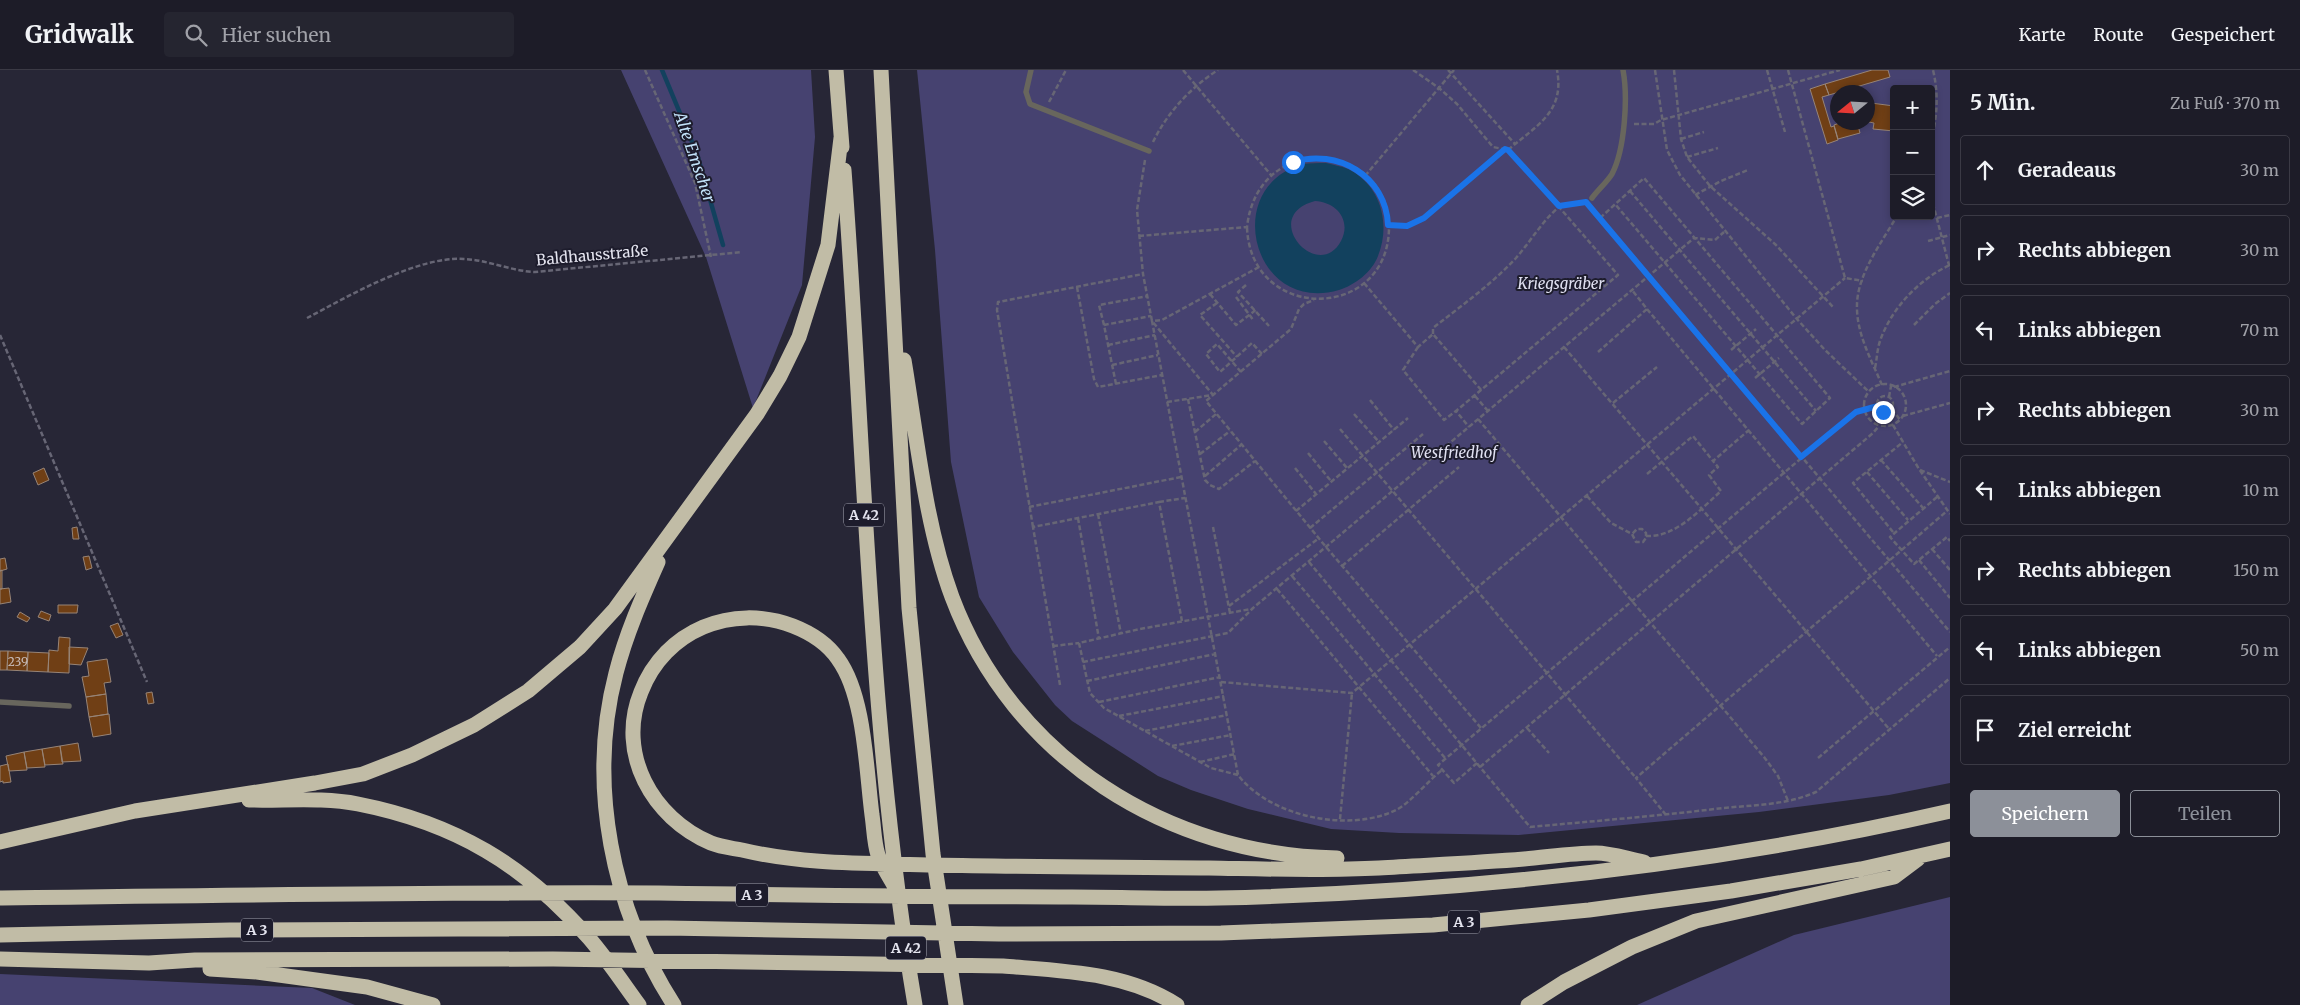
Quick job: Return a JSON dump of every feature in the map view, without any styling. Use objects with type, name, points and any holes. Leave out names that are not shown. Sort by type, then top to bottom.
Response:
[{"type":"highway","name":"A 42","points":[[836,70],[877,714],[897,890],[915,1005]]},
{"type":"highway","name":"A 42","points":[[881,70],[909,608],[933,854],[955,1000]]},
{"type":"highway","points":[[0,842],[135,811],[362,774],[412,755],[474,726],[528,691],[580,647],[616,609],[757,414],[780,376],[799,336],[828,245],[841,138]]},
{"type":"highway","points":[[892,290],[940,558],[953,597],[972,643],[1000,685],[1028,720],[1063,755],[1109,791],[1166,822],[1199,835],[1227,844],[1276,855],[1372,859],[1421,865]]},
{"type":"highway","points":[[671,534],[629,629],[616,673],[608,717],[604,788],[610,839],[627,906],[642,946],[674,1005]]},
{"type":"highway","points":[[897,890],[877,853],[860,718],[853,688],[838,658],[830,648],[807,632],[778,620],[762,618],[730,619],[701,626],[687,634],[665,653],[654,667],[636,704],[632,743],[636,761],[651,794],[663,809],[684,828],[713,843],[773,857],[841,862],[990,866],[1375,868],[1519,860],[1599,852],[1655,864]]},
{"type":"highway","points":[[212,799],[314,800],[357,804],[407,816],[452,833],[493,853],[526,876],[558,905],[590,940],[639,1005]]},
{"type":"highway","name":"A 3","points":[[0,898],[658,894],[1218,898],[1421,889],[1584,874],[1655,864],[1849,833],[1950,810]]},
{"type":"highway","name":"A 3","points":[[0,936],[230,930],[666,928],[999,934],[1221,934],[1433,925],[1589,910],[1731,891],[1861,869],[1950,849]]},
{"type":"highway","points":[[1528,1005],[1564,982],[1624,952],[1696,921],[1894,877],[1924,855]]},
{"type":"highway","points":[[0,959],[149,963],[257,972],[367,987],[433,1005]]},
{"type":"highway","points":[[149,963],[195,960],[553,959],[1004,966],[1068,971],[1122,980],[1159,994],[1177,1005]]},
{"type":"lane","points":[[1031,70],[1026,92],[1030,104],[1149,151]]},
{"type":"lane","points":[[1592,198],[1611,175],[1618,160],[1627,95],[1623,70]]},
{"type":"lane","points":[[0,702],[69,706]]},
{"type":"path","points":[[645,70],[695,183],[711,257]]},
{"type":"path","points":[[1045,109],[1066,70]]},
{"type":"path","points":[[1183,70],[1271,175]]},
{"type":"path","points":[[1218,70],[1197,86],[1168,116],[1149,151],[1142,176],[1137,210],[1143,274],[1238,775]]},
{"type":"path","points":[[1413,70],[1439,88],[1457,104],[1493,147],[1507,150],[1559,206],[1618,275],[1482,391],[1444,420],[1403,370],[1418,347],[1434,334]]},
{"type":"path","points":[[1448,70],[1453,71],[1515,144]]},
{"type":"path","points":[[1388,225],[1407,226],[1424,218],[1515,144],[1554,108],[1559,90],[1557,70]]},
{"type":"path","points":[[1655,70],[1661,120],[1671,161],[1724,232],[1796,318],[1825,350],[1869,392]]},
{"type":"path","points":[[1674,70],[1681,139],[1687,157],[1710,186],[1776,245],[1834,308]]},
{"type":"path","points":[[1767,70],[1785,132]]},
{"type":"path","points":[[1788,70],[1845,278]]},
{"type":"path","points":[[1622,124],[1654,124],[1661,120],[1840,70]]},
{"type":"path","points":[[1933,70],[1938,106],[1933,130]]},
{"type":"path","points":[[1365,176],[1453,71]]},
{"type":"path","points":[[1681,139],[1704,132]]},
{"type":"path","points":[[1687,157],[1718,148]]},
{"type":"path","points":[[1315,300],[1293,295],[1265,276],[1250,247],[1247,227],[1252,203],[1271,175],[1293,162],[1318,158],[1343,162],[1365,176],[1383,200],[1388,225],[1388,240],[1382,259],[1364,283],[1346,294],[1304,304],[1290,329],[1206,401],[1310,528],[1481,728]]},
{"type":"path","points":[[1695,195],[1710,186],[1748,170]]},
{"type":"path","points":[[1600,218],[1644,178],[1830,398],[1802,424],[1616,204]]},
{"type":"path","points":[[1630,191],[1816,411]]},
{"type":"path","points":[[1482,391],[1434,334],[1433,328],[1483,289],[1516,258],[1551,213],[1559,206],[1586,202],[1950,632]]},
{"type":"path","points":[[1875,369],[1879,343],[1894,314],[1919,285],[1950,266],[1935,211]]},
{"type":"path","points":[[1937,218],[1950,214]]},
{"type":"path","points":[[1882,385],[1861,334],[1857,313],[1857,299],[1863,281],[1895,220]]},
{"type":"path","points":[[1138,236],[1247,227]]},
{"type":"path","points":[[1083,662],[1228,633],[1253,608],[1694,238],[1715,240],[1724,232]]},
{"type":"path","points":[[1928,241],[1950,235]]},
{"type":"path","name":"Baldhausstraße","points":[[307,318],[375,283],[436,261],[466,259],[519,271],[535,272],[653,260],[711,257],[742,252]]},
{"type":"path","points":[[1152,321],[1162,320],[1259,267]]},
{"type":"path","points":[[1060,685],[997,310],[998,302],[1143,274]]},
{"type":"path","points":[[1221,682],[1352,693],[1823,295],[1845,278],[1863,281]]},
{"type":"path","points":[[1364,283],[1418,347]]},
{"type":"path","points":[[1246,285],[1238,292],[1256,309],[1268,326]]},
{"type":"path","points":[[1077,287],[1094,379],[1098,387],[1162,376]]},
{"type":"path","points":[[1632,290],[1937,656]]},
{"type":"path","points":[[1914,325],[1935,304],[1950,293]]},
{"type":"path","points":[[1210,294],[1236,325],[1256,309]]},
{"type":"path","points":[[1116,384],[1099,305],[1148,296]]},
{"type":"path","points":[[1236,297],[1254,321]]},
{"type":"path","points":[[1218,303],[1200,315],[1237,357]]},
{"type":"path","points":[[1598,352],[1648,309]]},
{"type":"path","points":[[1104,325],[1151,316]]},
{"type":"path","points":[[1152,321],[1214,395]]},
{"type":"path","points":[[1731,350],[1756,329]]},
{"type":"path","points":[[0,335],[147,682]]},
{"type":"path","points":[[1108,345],[1154,335]]},
{"type":"path","points":[[1241,372],[1232,361],[1217,344],[1206,354],[1220,372],[1232,361],[1237,357],[1252,343],[1262,354]]},
{"type":"path","points":[[1564,347],[1890,730]]},
{"type":"path","points":[[1112,365],[1158,355]]},
{"type":"path","points":[[1755,378],[1779,358]]},
{"type":"path","points":[[1613,403],[1657,367]]},
{"type":"path","points":[[1892,386],[1899,391],[1905,403],[1903,416],[1893,424],[1879,426],[1872,422],[1864,410],[1864,403],[1869,392],[1882,385],[1892,386],[1950,371]]},
{"type":"path","points":[[1889,397],[1892,386]]},
{"type":"path","points":[[1167,402],[1214,395]]},
{"type":"path","points":[[1475,396],[1488,411]]},
{"type":"path","points":[[1878,406],[1880,399],[1889,397]]},
{"type":"path","points":[[1889,397],[1894,403],[1892,409]]},
{"type":"path","points":[[1188,399],[1204,476],[1210,485],[1219,490],[1255,461]]},
{"type":"path","points":[[1370,400],[1394,430]]},
{"type":"path","points":[[1903,416],[1950,404]]},
{"type":"path","points":[[1477,764],[1454,783],[1438,765],[1856,412],[1878,406]]},
{"type":"path","points":[[1878,406],[1883,412],[1892,409]]},
{"type":"path","points":[[1892,409],[1900,420]]},
{"type":"path","points":[[1456,411],[1469,427]]},
{"type":"path","points":[[1195,432],[1216,414]]},
{"type":"path","points":[[1354,414],[1378,442]]},
{"type":"path","points":[[1296,511],[1408,418]]},
{"type":"path","points":[[1478,419],[1722,706],[1778,776],[1788,801]]},
{"type":"path","points":[[1636,778],[1890,562],[1901,550],[1949,513],[1919,469],[1893,424]]},
{"type":"path","points":[[1480,767],[1879,426]]},
{"type":"path","points":[[1340,429],[1392,492],[1477,588],[1666,815]]},
{"type":"path","points":[[1200,454],[1230,430]]},
{"type":"path","points":[[1713,461],[1749,430]]},
{"type":"path","points":[[1310,528],[1423,434]]},
{"type":"path","points":[[1646,536],[1664,535],[1702,508],[1721,491],[1708,475],[1718,467],[1692,436],[1647,474]]},
{"type":"path","points":[[1324,441],[1347,468]]},
{"type":"path","points":[[1894,533],[1853,483],[1903,442]]},
{"type":"path","points":[[1204,476],[1241,445]]},
{"type":"path","points":[[1308,453],[1331,481]]},
{"type":"path","points":[[1881,460],[1923,509]]},
{"type":"path","points":[[1342,566],[1459,467]]},
{"type":"path","points":[[1295,468],[1316,494]]},
{"type":"path","points":[[1919,469],[1950,482]]},
{"type":"path","points":[[1867,472],[1908,521]]},
{"type":"path","points":[[1029,507],[1181,478]]},
{"type":"path","points":[[1587,496],[1612,523],[1632,534],[1634,541],[1643,542],[1646,536],[1645,531],[1640,528],[1632,534]]},
{"type":"path","points":[[1937,497],[1890,537],[1914,564],[1947,537],[1950,541]]},
{"type":"path","points":[[1033,527],[1185,498]]},
{"type":"path","points":[[1159,502],[1182,622]]},
{"type":"path","points":[[1098,514],[1121,634]]},
{"type":"path","points":[[1078,518],[1099,639]]},
{"type":"path","points":[[1213,527],[1230,612]]},
{"type":"path","points":[[1229,606],[1319,538]]},
{"type":"path","points":[[1932,549],[1950,570]]},
{"type":"path","points":[[1919,560],[1950,598]]},
{"type":"path","points":[[1309,562],[1530,827],[1666,815],[1788,801],[1816,792],[1950,678]]},
{"type":"path","points":[[1292,576],[1445,758]]},
{"type":"path","points":[[1277,589],[1433,776]]},
{"type":"path","points":[[1053,646],[1079,644],[1253,608]]},
{"type":"path","points":[[1079,644],[1090,693],[1098,702],[1118,716],[1210,768],[1238,775],[1255,793],[1280,807],[1322,819],[1374,818],[1398,810],[1433,776],[1442,770]]},
{"type":"path","points":[[1818,758],[1950,647]]},
{"type":"path","points":[[1087,681],[1215,654]]},
{"type":"path","points":[[1098,702],[1220,677]]},
{"type":"path","points":[[1340,819],[1352,693]]},
{"type":"path","points":[[1118,716],[1224,696]]},
{"type":"path","points":[[1145,731],[1227,715]]},
{"type":"path","points":[[1527,727],[1549,753]]},
{"type":"path","points":[[1172,746],[1231,735]]},
{"type":"path","points":[[1200,762],[1235,754]]},
{"type":"green space","points":[[621,70],[811,70],[815,137],[802,285],[753,408],[706,257]]},
{"type":"green space","name":"Westfriedhof","points":[[917,70],[1950,70],[1950,783],[1889,795],[1759,812],[1519,835],[1399,833],[1331,829],[1248,809],[1191,790],[1158,776],[1072,721],[1055,705],[1013,652],[979,597],[951,462],[935,250]]},
{"type":"green space","points":[[1950,897],[1950,1005],[1637,1005],[1794,935]]},
{"type":"green space","points":[[0,974],[312,988],[355,1005],[0,1005]]},
{"type":"water","points":[[1326,163],[1348,169],[1359,176],[1375,195],[1383,219],[1382,244],[1372,267],[1351,285],[1339,290],[1309,293],[1285,284],[1268,267],[1258,245],[1255,221],[1262,197],[1277,177],[1303,164]],"holes":[[[1315,201],[1323,202],[1340,213],[1345,226],[1341,241],[1331,252],[1319,255],[1308,251],[1298,243],[1292,232],[1292,220],[1299,209]]]},
{"type":"building","points":[[1872,70],[1888,70],[1890,77],[1863,85],[1830,85],[1829,95],[1825,84]]},
{"type":"building","points":[[1825,84],[1829,95],[1822,97],[1830,130],[1835,130],[1838,140],[1827,144],[1810,89]]},
{"type":"building","points":[[1875,104],[1890,105],[1890,131],[1875,129]]},
{"type":"building","points":[[1835,130],[1859,130],[1860,133],[1838,139]]},
{"type":"building","points":[[44,468],[49,480],[38,485],[33,473]]},
{"type":"building","points":[[77,527],[79,539],[73,539],[72,528]]},
{"type":"building","points":[[89,556],[92,568],[86,570],[83,557]]},
{"type":"building","points":[[5,558],[7,569],[0,571],[0,559]]},
{"type":"building","points":[[2,570],[2,589],[0,589],[0,571]]},
{"type":"building","points":[[9,588],[11,602],[0,604],[0,589]]},
{"type":"building","points":[[58,605],[78,605],[77,613],[58,613]]},
{"type":"building","points":[[41,611],[51,615],[49,621],[38,617]]},
{"type":"building","points":[[20,612],[30,618],[27,622],[17,617]]},
{"type":"building","points":[[118,623],[123,635],[116,638],[110,626]]},
{"type":"building","points":[[59,637],[70,638],[69,673],[48,672],[49,650],[58,651]]},
{"type":"building","points":[[69,647],[88,648],[81,665],[69,664]]},
{"type":"building","points":[[0,651],[8,651],[7,670],[0,670]]},
{"type":"building","points":[[8,651],[28,652],[27,671],[7,670]]},
{"type":"building","points":[[28,652],[49,653],[48,672],[27,671]]},
{"type":"building","points":[[107,659],[111,682],[104,683],[106,694],[86,697],[82,677],[89,676],[87,662]]},
{"type":"building","points":[[152,692],[154,703],[148,704],[146,693]]},
{"type":"building","points":[[106,694],[108,714],[89,717],[86,697]]},
{"type":"building","points":[[109,714],[111,734],[93,737],[89,717]]},
{"type":"building","points":[[78,743],[81,761],[62,762],[60,746]]},
{"type":"building","points":[[60,746],[63,764],[45,765],[42,749]]},
{"type":"building","points":[[42,749],[45,767],[27,768],[24,752]]},
{"type":"building","points":[[24,752],[27,770],[9,771],[6,756]]},
{"type":"building","points":[[8,764],[11,782],[0,782],[0,766]]},
{"type":"waterway","name":"Alte Emscher","points":[[662,70],[697,154],[723,245]]},
{"type":"route","points":[[1293,162],[1310,158],[1327,158],[1351,166],[1365,176],[1378,191],[1386,210],[1388,225],[1407,226],[1424,218],[1505,149],[1508,150],[1559,206],[1586,202],[1801,457],[1856,412],[1878,406],[1883,412]]},
{"type":"park label","name":"Kriegsgräber","points":[[1561,283]]}]
